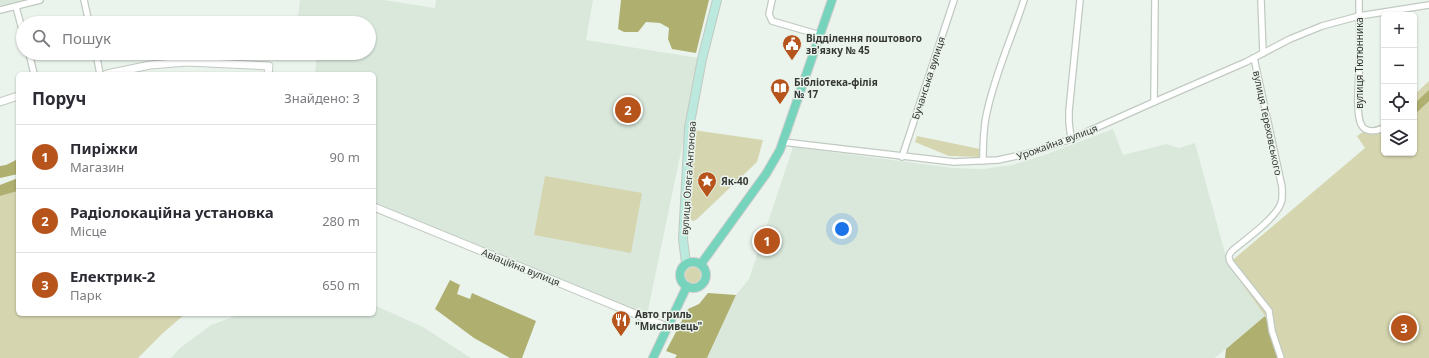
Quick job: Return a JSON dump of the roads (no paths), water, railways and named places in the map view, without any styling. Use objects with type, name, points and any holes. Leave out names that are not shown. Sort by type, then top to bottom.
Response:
[{"type":"main road","name":"вулиця Олега Антонова","points":[[686,263],[684,239],[689,128],[702,59],[717,0]]},
{"type":"main road","points":[[701,264],[766,174],[780,150],[832,0]]},
{"type":"main road","points":[[694,262],[701,264],[705,269],[706,276],[704,282],[700,286],[693,288],[687,286],[682,281],[680,275],[682,268],[686,263],[694,262]]},
{"type":"main road","points":[[654,358],[687,286]]},
{"type":"street","points":[[0,10],[40,0]]},
{"type":"street","points":[[84,0],[87,16]]},
{"type":"street","points":[[772,0],[769,14],[772,21],[820,35]]},
{"type":"street","name":"Бучанська вулиця","points":[[902,156],[954,0]]},
{"type":"street","points":[[983,161],[983,138],[987,112],[1024,0]]},
{"type":"street","points":[[1071,139],[1069,111],[1080,0]]},
{"type":"street","points":[[1154,102],[1155,0]]},
{"type":"street","points":[[1261,0],[1263,53]]},
{"type":"street","name":"вулиця Тютюнника","points":[[1359,0],[1359,118],[1362,127],[1367,130],[1381,129]]},
{"type":"street","name":"вулиця Тереховського","points":[[1154,102],[1254,58],[1290,39],[1315,29],[1359,16],[1429,5]]},
{"type":"street","points":[[16,7],[18,16]]},
{"type":"street","name":"вулиця Тереховського","points":[[1254,58],[1282,187],[1281,202],[1275,212],[1232,251],[1229,256],[1231,264],[1269,311],[1272,331],[1280,358]]},
{"type":"street","points":[[30,60],[33,72]]},
{"type":"street","points":[[97,60],[100,72]]},
{"type":"street","points":[[117,72],[150,65],[187,62],[269,66],[268,72]]},
{"type":"street","points":[[0,102],[16,97]]},
{"type":"street","name":"Урожайна вулиця","points":[[783,142],[954,162],[1013,158],[1071,139],[1154,102]]},
{"type":"street","name":"Авіаційна вулиця","points":[[376,208],[667,327]]},
{"type":"place","name":"Відділення поштового зв'язку № 45","points":[[792,61]]},
{"type":"place","name":"Бібліотека-філія № 17","points":[[780,105]]},
{"type":"place","name":"Радіолокаційна установка","points":[[628,110]]},
{"type":"place","name":"Як-40","points":[[707,198]]},
{"type":"place","name":"Пиріжки","points":[[767,241]]},
{"type":"place","name":"Електрик-2","points":[[1404,328]]},
{"type":"place","name":"Авто гриль \"Мисливець\"","points":[[621,337]]}]
